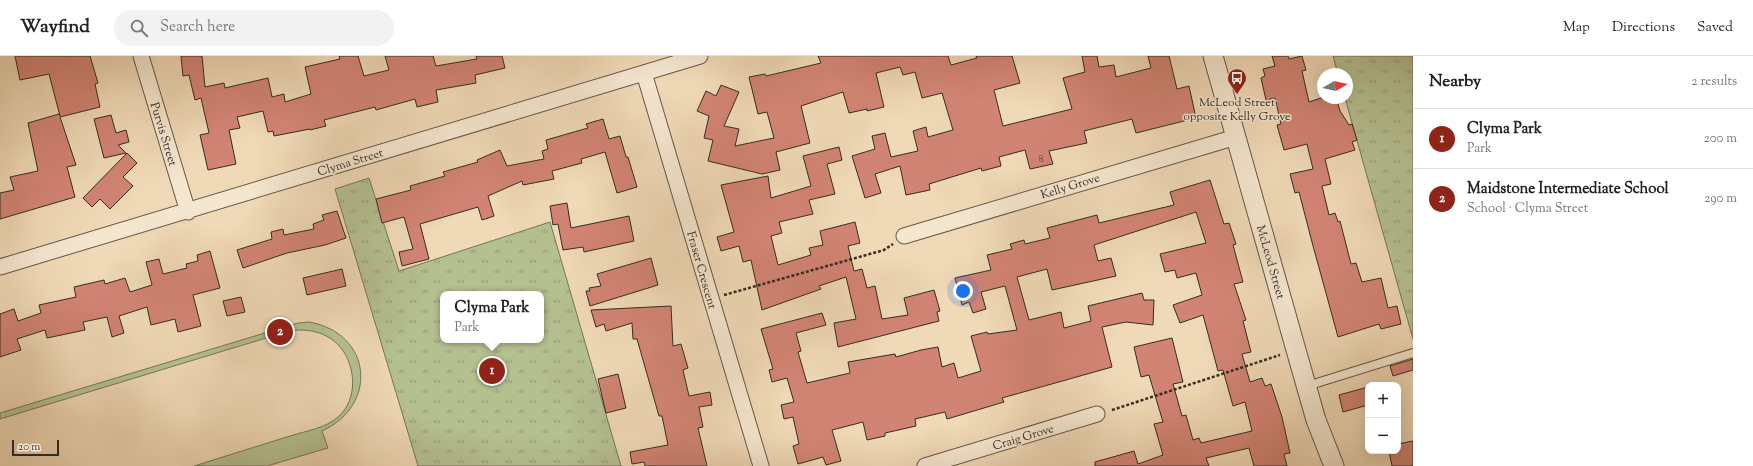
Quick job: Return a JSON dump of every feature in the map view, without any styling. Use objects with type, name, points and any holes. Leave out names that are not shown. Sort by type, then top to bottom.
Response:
[{"type":"street","name":"Purvis Street","points":[[141,56],[188,212]]},
{"type":"street","name":"Clyma Street","points":[[0,267],[188,212],[700,56]]},
{"type":"street","name":"McLeod Street","points":[[1213,56],[1316,420],[1334,466]]},
{"type":"street","name":"Fraser Crescent","points":[[644,73],[710,299],[761,466]]},
{"type":"street","name":"Kelly Grove","points":[[904,236],[1236,136]]},
{"type":"street","name":"Craig Grove","points":[[926,466],[1097,414]]},
{"type":"lane","points":[[1307,386],[1413,353]]},
{"type":"path","points":[[710,299],[884,250],[904,236]]},
{"type":"path","points":[[1097,414],[1296,350]]},
{"type":"green space","points":[[1333,56],[1413,56],[1413,339],[1347,104],[1353,104],[1353,68],[1336,68]]},
{"type":"green space","points":[[369,178],[399,271],[550,222],[621,466],[418,466],[335,189]]},
{"type":"green space","points":[[309,322],[330,329],[346,340],[356,354],[360,371],[360,388],[353,405],[340,419],[322,431],[328,448],[267,466],[194,466],[322,427],[333,421],[344,410],[352,393],[353,383],[350,364],[346,356],[341,348],[330,338],[317,332],[303,330],[289,331],[0,419],[0,413],[298,323]]},
{"type":"building","points":[[15,56],[90,56],[98,83],[95,84],[100,107],[60,117],[76,165],[67,167],[75,197],[0,219],[0,193],[14,190],[10,177],[38,171],[28,123],[59,114],[60,116],[49,74],[20,80]]},
{"type":"building","points":[[181,56],[202,56],[205,87],[224,83],[225,88],[268,78],[272,97],[284,94],[285,102],[311,94],[305,67],[340,59],[339,56],[358,56],[364,76],[389,70],[385,56],[433,56],[436,66],[477,59],[476,56],[502,56],[505,68],[475,75],[476,83],[436,90],[438,102],[417,107],[415,99],[376,110],[375,107],[324,120],[326,126],[310,130],[274,136],[273,131],[268,132],[263,111],[237,117],[240,128],[229,130],[236,164],[208,170],[200,135],[209,133],[201,98],[195,100],[189,75],[183,76]]},
{"type":"building","points":[[818,56],[948,56],[951,65],[977,58],[976,56],[1012,56],[1020,83],[994,90],[1003,126],[1072,109],[1063,78],[1085,72],[1082,56],[1097,56],[1099,67],[1114,65],[1116,77],[1151,68],[1148,56],[1169,56],[1177,89],[1189,86],[1196,118],[1136,133],[1132,119],[1084,131],[1087,143],[1049,151],[1053,164],[1030,169],[1025,150],[999,157],[1001,166],[982,171],[981,168],[929,184],[930,190],[906,195],[900,166],[875,174],[881,193],[865,198],[852,156],[875,149],[872,136],[885,133],[891,157],[918,151],[913,131],[926,127],[928,137],[953,130],[942,93],[922,98],[915,72],[903,75],[900,67],[876,73],[884,107],[849,113],[843,92],[801,106],[810,143],[776,152],[780,170],[762,174],[708,161],[713,140],[704,138],[709,116],[697,111],[706,91],[716,96],[721,85],[739,92],[724,126],[739,129],[735,146],[774,138],[767,112],[758,114],[749,77],[765,74],[766,76],[821,63]]},
{"type":"building","points":[[1272,56],[1288,56],[1289,59],[1302,56],[1306,70],[1302,71],[1309,102],[1317,99],[1317,104],[1338,104],[1340,111],[1349,125],[1352,124],[1357,140],[1352,142],[1355,150],[1325,159],[1331,184],[1322,186],[1329,215],[1335,213],[1338,222],[1340,221],[1351,264],[1356,263],[1362,282],[1381,278],[1388,308],[1397,306],[1401,324],[1381,329],[1379,324],[1338,337],[1299,192],[1295,193],[1290,174],[1313,169],[1307,144],[1284,150],[1277,125],[1281,124],[1275,98],[1266,100],[1261,78],[1265,76],[1263,69],[1275,66]]},
{"type":"building","points":[[111,115],[116,133],[126,130],[129,142],[118,145],[126,153],[104,158],[94,119]]},
{"type":"building","points":[[603,119],[609,139],[620,136],[637,187],[617,193],[605,152],[581,159],[582,163],[552,171],[554,179],[523,185],[522,181],[488,196],[494,216],[482,220],[478,207],[420,224],[429,259],[402,266],[399,252],[413,249],[404,217],[382,223],[376,199],[411,190],[410,186],[445,176],[443,172],[478,162],[477,160],[500,150],[507,166],[544,159],[542,151],[548,149],[546,140],[588,128],[586,124]]},
{"type":"building","points":[[839,147],[842,160],[827,164],[835,194],[809,200],[813,214],[779,222],[782,233],[771,236],[778,265],[811,255],[809,248],[823,245],[820,231],[855,222],[860,243],[848,246],[854,271],[862,269],[867,288],[875,286],[882,319],[908,315],[904,298],[934,290],[940,311],[937,312],[939,321],[838,347],[834,323],[856,319],[846,277],[819,286],[821,289],[762,310],[751,260],[743,262],[739,246],[721,251],[717,237],[734,232],[721,185],[768,176],[771,198],[811,186],[803,156]]},
{"type":"building","points":[[127,153],[137,163],[123,177],[133,186],[110,209],[100,199],[92,207],[83,198]]},
{"type":"building","points":[[1210,180],[1224,224],[1229,223],[1236,244],[1233,245],[1243,282],[1234,284],[1246,320],[1243,321],[1251,352],[1242,354],[1250,382],[1262,378],[1265,386],[1271,384],[1282,417],[1290,453],[1284,454],[1287,466],[1254,466],[1249,448],[1206,458],[1209,466],[1095,466],[1095,462],[1134,451],[1138,464],[1163,455],[1154,424],[1163,422],[1149,375],[1141,377],[1134,347],[1172,338],[1183,382],[1173,384],[1182,416],[1186,415],[1193,440],[1199,438],[1201,443],[1252,431],[1245,402],[1233,406],[1223,370],[1218,371],[1203,315],[1180,323],[1173,305],[1202,295],[1196,273],[1177,278],[1175,270],[1165,272],[1160,254],[1206,243],[1196,212],[1094,245],[1098,261],[1111,258],[1116,276],[1052,290],[1047,269],[1017,277],[1029,320],[1061,312],[1064,328],[1091,321],[1088,306],[1142,293],[1144,300],[1154,300],[1153,325],[1126,322],[1102,327],[1112,367],[1002,398],[1004,402],[947,419],[945,412],[915,419],[916,426],[885,433],[885,436],[867,440],[863,422],[832,430],[841,461],[826,465],[823,457],[798,464],[793,446],[799,444],[793,417],[784,419],[781,405],[794,402],[787,378],[772,382],[769,370],[773,369],[761,329],[822,313],[826,325],[796,333],[801,351],[798,352],[807,383],[850,373],[848,362],[895,354],[896,357],[938,347],[942,367],[954,363],[958,378],[981,371],[971,336],[987,332],[988,334],[1017,330],[1005,286],[981,292],[986,309],[973,313],[969,302],[962,305],[955,278],[991,270],[987,255],[1012,249],[1010,244],[1024,240],[1025,244],[1050,238],[1047,228],[1097,215],[1099,223],[1174,205],[1170,192]]},
{"type":"building","points":[[567,203],[571,228],[629,216],[634,241],[584,252],[583,247],[563,250],[558,224],[553,225],[550,206]]},
{"type":"building","points":[[337,211],[346,238],[325,245],[287,253],[243,268],[237,250],[272,239],[271,232],[283,229],[284,235],[314,229],[313,224],[324,220],[322,215]]},
{"type":"building","points":[[210,251],[220,288],[193,295],[201,326],[178,332],[175,319],[151,325],[147,307],[119,316],[124,333],[112,337],[107,317],[83,322],[85,330],[47,338],[45,330],[17,339],[21,350],[0,357],[0,314],[14,309],[18,321],[41,313],[39,305],[76,297],[74,287],[104,280],[105,284],[125,278],[130,292],[152,285],[146,262],[159,259],[163,274],[187,268],[186,264],[198,261],[197,255]]},
{"type":"building","points":[[651,258],[658,285],[590,306],[586,291],[590,291],[589,288],[601,286],[597,274]]},
{"type":"building","points":[[342,269],[346,286],[307,295],[303,278]]},
{"type":"building","points":[[241,297],[245,312],[227,316],[223,301]]},
{"type":"building","points":[[671,306],[673,346],[681,344],[688,368],[683,370],[689,396],[710,392],[712,405],[699,407],[703,427],[698,428],[707,466],[645,466],[644,462],[632,464],[630,452],[668,445],[662,416],[659,416],[637,339],[633,339],[632,323],[606,331],[604,324],[596,327],[591,310]]},
{"type":"building","points":[[1413,359],[1413,370],[1393,376],[1390,366]]},
{"type":"building","points":[[618,374],[626,408],[606,413],[598,379]]},
{"type":"building","points":[[1365,388],[1365,406],[1343,412],[1339,395]]},
{"type":"building","points":[[1413,441],[1413,466],[1392,466],[1390,454],[1401,454],[1401,443]]},
{"type":"place","name":"McLeod Street opposite Kelly Grove","points":[[1237,95]]},
{"type":"place","name":"Maidstone Intermediate School","points":[[280,332]]},
{"type":"place","name":"Clyma Park","points":[[492,371]]}]
